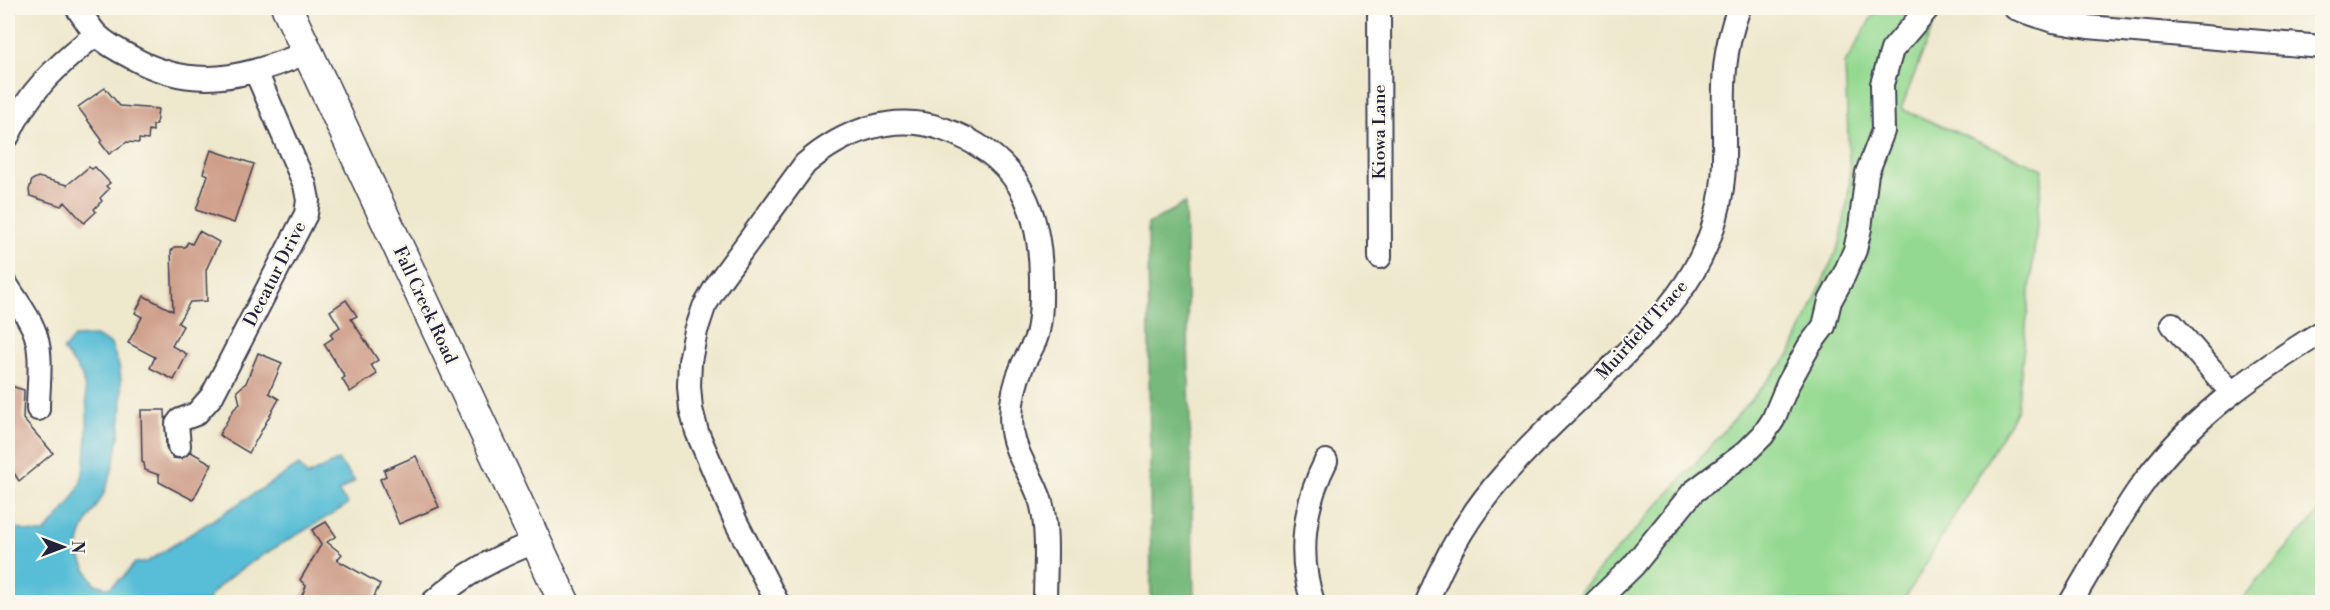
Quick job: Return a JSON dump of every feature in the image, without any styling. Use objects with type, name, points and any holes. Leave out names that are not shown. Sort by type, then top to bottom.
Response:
[{"type":"main road","name":"Fall Creek Road","points":[[287,8],[564,603]]},
{"type":"street","points":[[77,8],[96,34],[147,66],[170,74],[204,78],[256,72],[308,52]]},
{"type":"street","name":"Kiowa Lane","points":[[1379,8],[1380,257]]},
{"type":"street","name":"Muirfield Trace","points":[[1427,603],[1436,578],[1459,538],[1481,503],[1505,473],[1634,345],[1680,291],[1693,272],[1709,238],[1720,197],[1724,162],[1722,104],[1725,62],[1729,34],[1739,8]]},
{"type":"street","points":[[1596,603],[1634,566],[1693,492],[1744,453],[1773,420],[1788,384],[1809,346],[1824,326],[1830,301],[1844,275],[1854,249],[1860,228],[1867,173],[1883,131],[1881,84],[1892,50],[1928,8]]},
{"type":"street","points":[[2015,8],[2053,21],[2088,27],[2322,47]]},
{"type":"street","points":[[8,136],[16,117],[33,92],[64,60],[96,34]]},
{"type":"street","name":"Decatur Drive","points":[[179,446],[177,424],[180,420],[196,414],[212,396],[306,214],[308,200],[305,185],[256,72]]},
{"type":"street","points":[[777,603],[736,522],[698,432],[691,409],[690,362],[696,331],[704,307],[718,283],[791,180],[805,164],[821,150],[854,132],[872,126],[900,122],[931,125],[961,135],[987,150],[1012,176],[1029,202],[1037,228],[1041,256],[1041,310],[1036,338],[1015,388],[1012,432],[1019,455],[1035,484],[1041,504],[1044,525],[1045,603]]},
{"type":"street","points":[[8,287],[33,327],[36,337],[39,376],[38,409]]},
{"type":"street","points":[[2172,324],[2231,392]]},
{"type":"street","points":[[2071,603],[2137,492],[2194,425],[2231,392],[2322,332]]},
{"type":"street","points":[[1313,603],[1307,586],[1306,511],[1314,484],[1326,461]]},
{"type":"street","points":[[433,603],[475,569],[498,556],[535,542]]},
{"type":"green space","points":[[1877,8],[1940,8],[1901,109],[2043,169],[2017,410],[1903,602],[1572,602],[1790,355],[1841,240],[1850,183],[1845,64]]},
{"type":"green space","points":[[1185,203],[1194,602],[1151,602],[1148,224]]},
{"type":"green space","points":[[2322,509],[2322,602],[2238,602]]},
{"type":"water","points":[[95,336],[111,344],[119,366],[122,396],[120,430],[114,464],[104,493],[85,525],[80,539],[79,547],[84,566],[95,584],[109,588],[135,563],[147,562],[299,465],[307,476],[338,460],[355,481],[338,492],[348,504],[270,550],[230,577],[215,590],[207,602],[8,602],[8,523],[25,531],[44,533],[69,504],[80,484],[86,446],[85,388],[81,374],[63,350],[74,337]]},
{"type":"building","points":[[105,88],[120,106],[158,109],[156,125],[153,125],[153,131],[149,130],[148,140],[139,139],[139,143],[127,142],[109,154],[100,142],[102,140],[78,107]]},
{"type":"building","points":[[211,150],[254,164],[234,223],[196,210],[208,175],[203,173]]},
{"type":"building","points":[[89,167],[92,169],[95,167],[110,183],[106,186],[109,189],[100,198],[102,201],[94,209],[96,212],[84,223],[65,202],[61,206],[30,196],[32,180],[38,177],[67,185]]},
{"type":"building","points":[[199,231],[219,242],[206,270],[207,301],[190,302],[178,323],[183,326],[172,346],[187,354],[174,380],[150,368],[155,357],[128,343],[142,317],[135,313],[144,296],[173,311],[171,251],[175,247],[185,247],[188,242],[192,244]]},
{"type":"building","points":[[346,300],[357,316],[351,319],[378,360],[371,365],[377,374],[350,392],[342,379],[345,377],[324,344],[333,338],[330,334],[340,327],[330,311]]},
{"type":"building","points":[[258,353],[282,363],[269,393],[279,399],[249,453],[219,435],[234,409],[240,404],[237,391],[246,383]]},
{"type":"building","points":[[8,385],[24,390],[23,419],[53,453],[19,481],[8,464]]},
{"type":"building","points":[[141,410],[165,410],[166,447],[173,458],[181,459],[191,452],[212,464],[193,500],[159,482],[159,475],[145,470],[142,462]]},
{"type":"building","points":[[416,456],[439,507],[399,524],[380,479],[386,476],[384,470]]},
{"type":"building","points":[[326,522],[336,536],[327,542],[342,554],[337,560],[380,584],[371,603],[299,603],[306,586],[300,580],[321,545],[312,530]]}]
